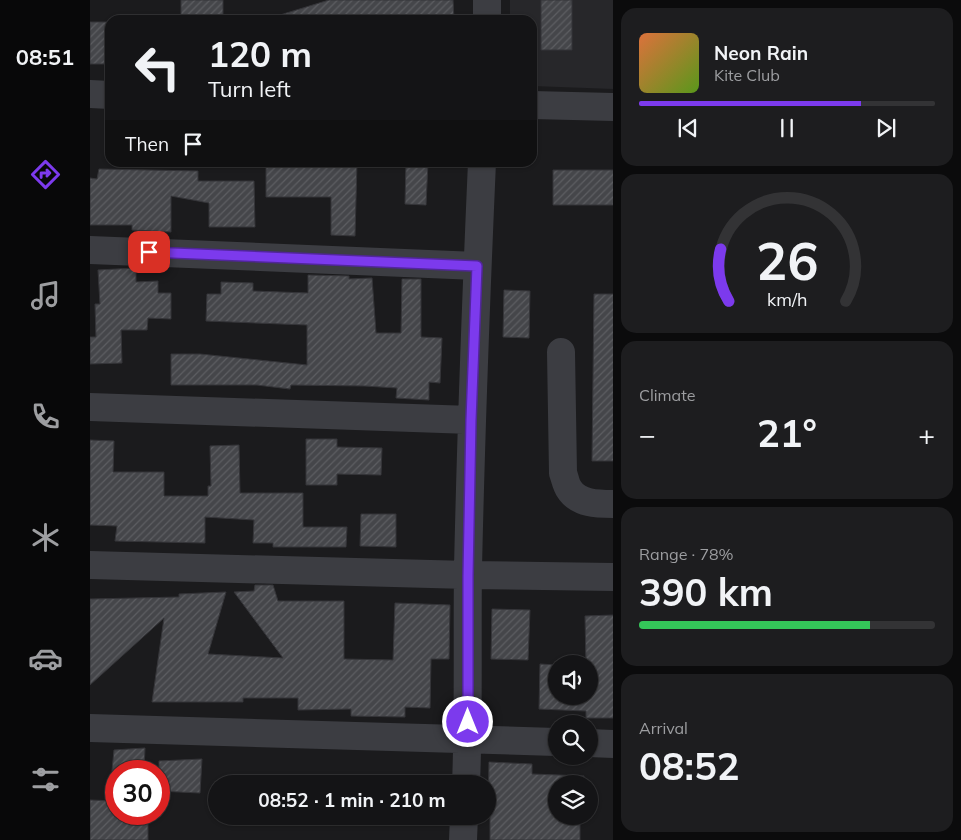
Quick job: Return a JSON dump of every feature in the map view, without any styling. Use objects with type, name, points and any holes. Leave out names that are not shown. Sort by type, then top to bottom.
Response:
[{"type":"street","points":[[486,15],[487,0]]},
{"type":"street","points":[[90,94],[105,95]]},
{"type":"street","points":[[537,105],[613,107]]},
{"type":"street","points":[[466,775],[471,420],[482,167]]},
{"type":"street","points":[[90,250],[477,266]]},
{"type":"street","points":[[562,352],[563,474],[569,490],[579,499],[592,503],[613,504]]},
{"type":"street","points":[[90,407],[471,420]]},
{"type":"street","points":[[90,565],[468,576],[613,578]]},
{"type":"street","points":[[90,728],[548,742]]},
{"type":"street","points":[[598,743],[613,744]]},
{"type":"street","points":[[463,840],[464,825]]},
{"type":"shaded area","points":[[510,0],[613,0],[613,89],[537,86],[537,15],[510,15]]},
{"type":"building","points":[[181,0],[223,0],[223,15],[181,15]]},
{"type":"building","points":[[329,0],[453,0],[454,15],[280,15]]},
{"type":"building","points":[[541,0],[572,0],[572,50],[541,50]]},
{"type":"building","points":[[90,22],[105,22],[105,64],[90,64]]},
{"type":"building","points":[[266,167],[357,167],[355,236],[331,235],[331,197],[266,197]]},
{"type":"building","points":[[406,167],[428,167],[426,205],[405,204]]},
{"type":"building","points":[[99,169],[198,171],[198,181],[254,181],[255,227],[209,227],[209,203],[171,196],[171,232],[132,230],[132,225],[90,225],[90,178],[97,179]]},
{"type":"building","points":[[553,170],[613,170],[613,205],[553,205]]},
{"type":"building","points":[[136,268],[136,282],[158,281],[158,293],[171,293],[171,319],[148,318],[147,330],[121,330],[122,363],[90,364],[90,337],[96,337],[95,304],[100,304],[98,270]]},
{"type":"building","points":[[308,275],[349,276],[349,279],[372,278],[376,333],[401,333],[402,279],[421,279],[421,337],[442,338],[440,383],[429,382],[429,400],[396,398],[397,388],[365,386],[291,385],[290,389],[257,385],[171,385],[171,354],[200,354],[307,365],[307,325],[206,321],[207,294],[221,294],[221,282],[253,283],[253,291],[308,293]]},
{"type":"building","points":[[504,290],[530,291],[529,338],[503,337]]},
{"type":"building","points":[[594,294],[613,294],[613,461],[592,461]]},
{"type":"building","points":[[306,439],[337,439],[337,447],[382,448],[381,475],[337,474],[337,485],[306,485]]},
{"type":"building","points":[[90,440],[114,441],[113,472],[164,472],[164,496],[208,496],[208,486],[211,486],[210,446],[239,445],[240,493],[303,493],[303,527],[347,527],[346,547],[273,547],[273,543],[253,543],[254,520],[205,517],[205,543],[115,541],[117,526],[90,525]]},
{"type":"building","points":[[361,514],[396,514],[396,547],[360,546]]},
{"type":"building","points":[[255,585],[273,585],[278,601],[344,601],[344,659],[393,660],[395,603],[450,605],[449,659],[431,659],[430,708],[405,707],[405,717],[351,716],[351,709],[298,710],[298,698],[243,698],[243,702],[152,702],[164,618],[90,685],[90,599],[179,597],[179,594],[226,592],[208,654],[283,658],[234,592],[254,591]]},
{"type":"building","points":[[492,609],[530,610],[528,660],[491,659]]},
{"type":"building","points":[[613,615],[613,718],[598,718],[598,715],[586,715],[586,711],[539,709],[540,664],[548,664],[548,705],[598,705],[598,655],[586,655],[585,616]]},
{"type":"building","points":[[145,748],[144,760],[113,760],[114,750]]},
{"type":"building","points":[[202,759],[200,793],[170,792],[170,760]]},
{"type":"building","points":[[489,762],[532,764],[532,774],[558,775],[548,775],[548,825],[580,825],[580,840],[490,840],[490,825],[496,825],[496,775],[489,775]]},
{"type":"building","points":[[90,800],[105,801],[105,825],[148,825],[148,840],[90,840]]},
{"type":"route","points":[[149,252],[477,266],[471,420],[468,722]]}]
